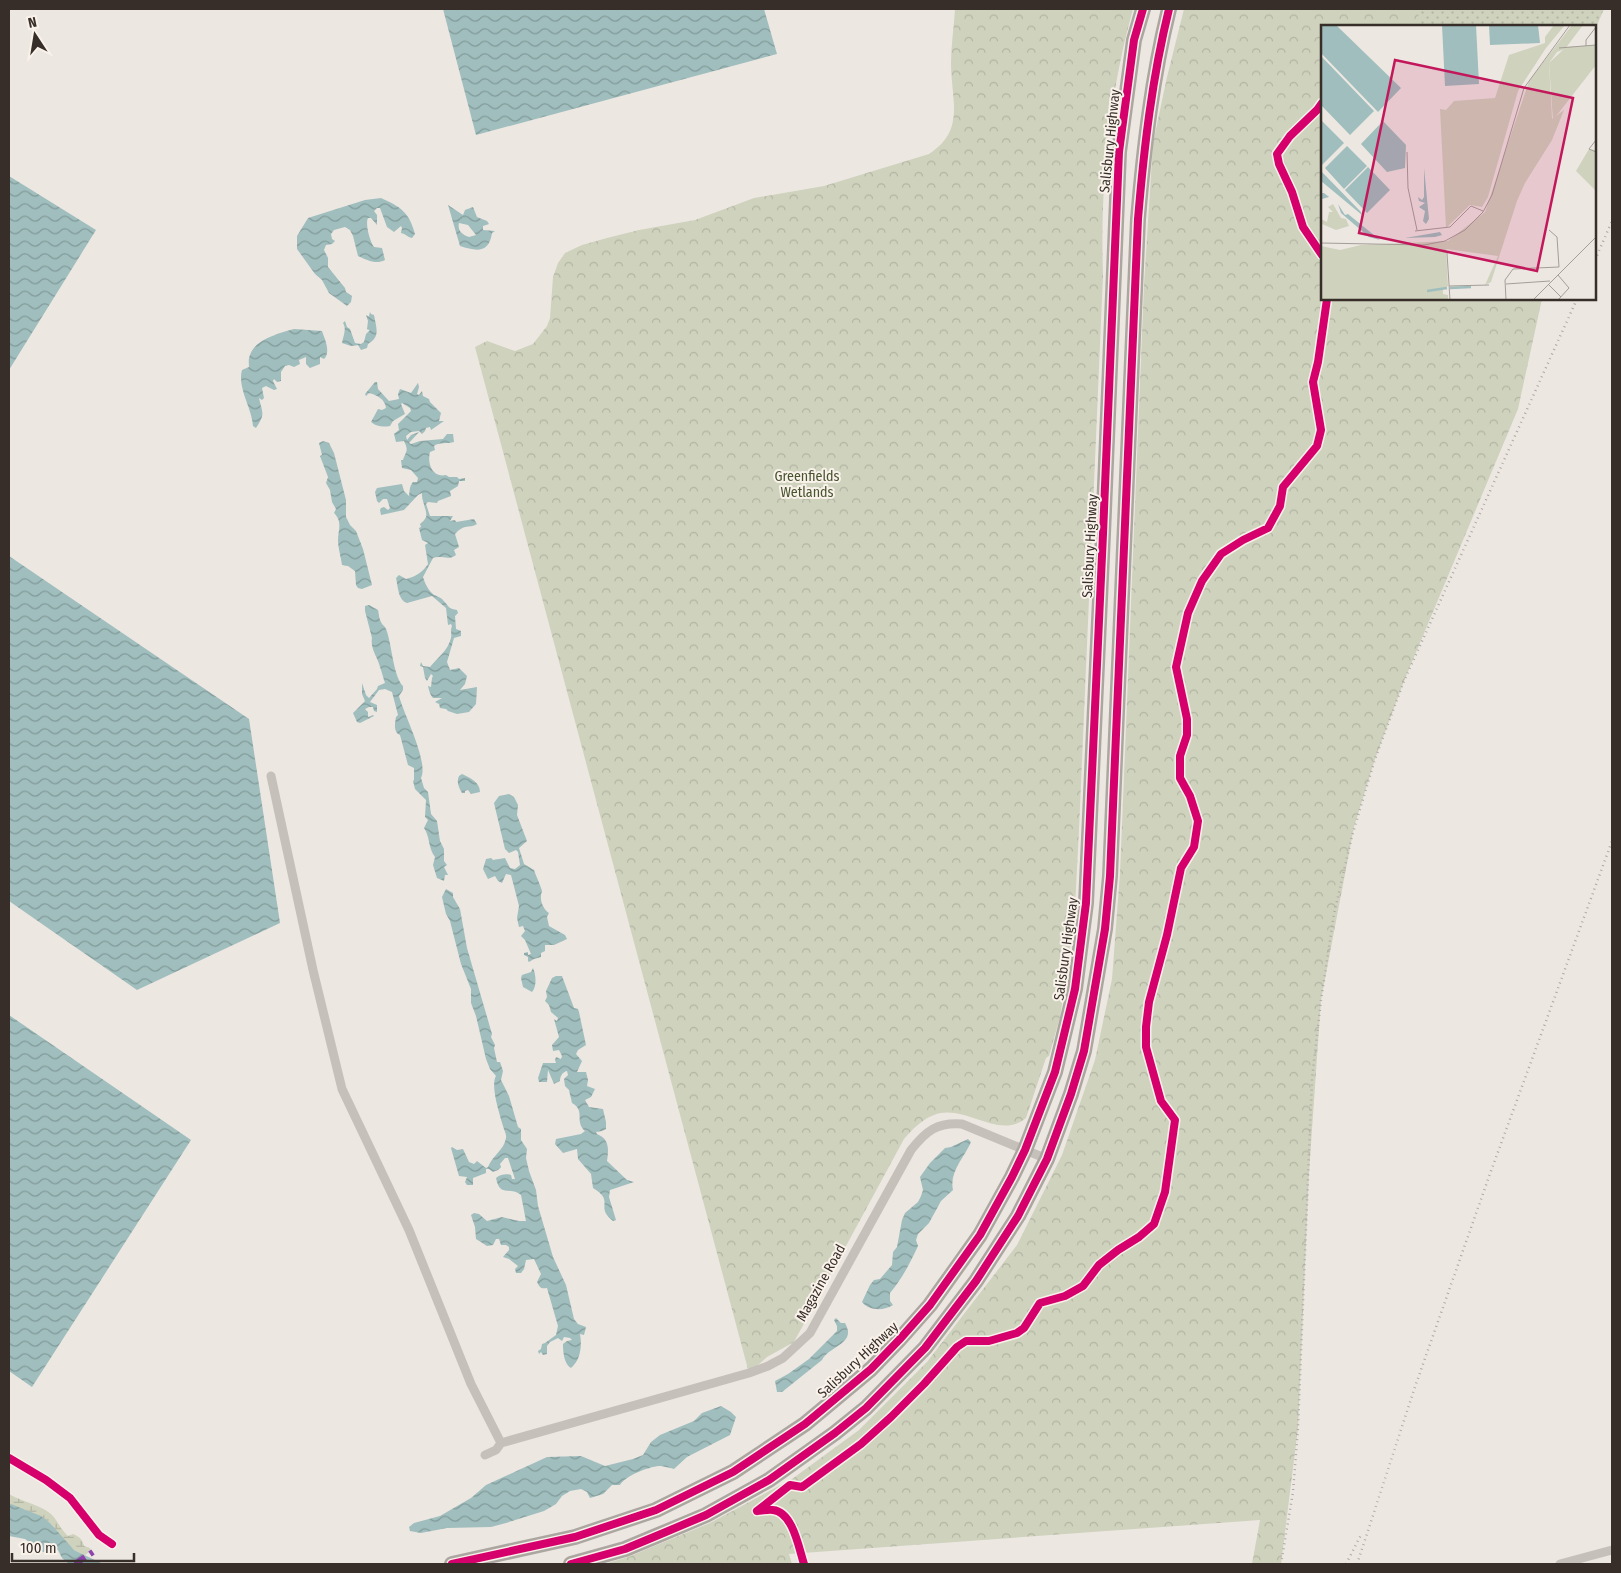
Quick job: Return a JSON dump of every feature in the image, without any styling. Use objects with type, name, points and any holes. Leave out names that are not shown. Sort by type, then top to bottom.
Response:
[{"type":"highway","name":"Salisbury Highway","points":[[452,1564],[575,1537],[656,1510],[732,1472],[805,1424],[871,1369],[900,1340],[930,1305],[980,1236],[1025,1150],[1055,1072],[1075,989],[1086,903],[1119,152],[1134,40],[1143,9]]},
{"type":"highway","points":[[571,1564],[625,1549],[706,1515],[769,1480],[835,1433],[866,1408],[925,1348],[976,1281],[1018,1216],[1047,1159],[1071,1094],[1084,1051],[1105,929],[1110,866],[1138,219],[1143,155],[1151,92],[1159,48],[1169,9]]},
{"type":"street","points":[[272,776],[313,970],[342,1089],[409,1230],[471,1384],[501,1443]]},
{"type":"street","name":"Magazine Road","points":[[485,1455],[496,1450],[501,1443],[749,1373],[783,1358],[810,1333],[911,1150],[920,1137],[933,1128],[948,1124],[962,1124],[1047,1159]]},
{"type":"street","points":[[1560,1564],[1612,1550]]},
{"type":"green space","name":"Greenfields Wetlands","points":[[955,9],[1133,9],[1112,108],[1105,175],[1102,243],[1103,276],[1075,907],[1060,1017],[1049,1056],[1046,1058],[1026,1118],[1015,1124],[1004,1126],[958,1114],[946,1113],[929,1117],[917,1125],[904,1139],[794,1342],[767,1357],[749,1373],[475,347],[487,341],[515,351],[533,344],[547,326],[550,318],[553,277],[558,263],[565,253],[582,245],[639,230],[695,220],[754,198],[824,186],[929,154],[941,145],[948,135],[954,113],[951,56]]},
{"type":"green space","points":[[1184,9],[1417,9],[1421,25],[1321,25],[1321,300],[1542,300],[1518,409],[1404,681],[1375,759],[1354,827],[1321,1000],[1309,1173],[1298,1428],[1281,1564],[1252,1564],[1260,1520],[789,1554],[792,1564],[604,1564],[628,1557],[710,1523],[792,1479],[859,1430],[927,1362],[1017,1245],[1062,1155],[1095,1060],[1112,979],[1120,873],[1144,285],[1153,143]]},
{"type":"green space","points":[[1415,9],[1604,9],[1596,28],[1596,25],[1420,25]]},
{"type":"green space","points":[[9,1494],[36,1505],[51,1514],[68,1536],[73,1534],[77,1536],[84,1546],[90,1548],[91,1551],[85,1555],[74,1550],[50,1523],[24,1509],[9,1505]]},
{"type":"water","points":[[443,9],[764,9],[777,54],[476,135]]},
{"type":"water","points":[[9,176],[96,230],[9,370]]},
{"type":"water","points":[[381,198],[394,204],[407,215],[415,234],[412,238],[401,233],[401,226],[394,232],[387,227],[380,208],[377,208],[374,211],[377,215],[377,225],[371,218],[368,218],[368,228],[372,245],[382,248],[385,260],[375,262],[358,256],[350,230],[345,227],[334,230],[331,234],[332,239],[335,241],[332,244],[326,245],[324,250],[328,258],[328,267],[345,288],[346,292],[352,296],[351,302],[347,306],[329,293],[322,280],[315,274],[297,249],[297,236],[308,218],[365,200]]},
{"type":"water","points":[[448,205],[463,215],[465,210],[473,207],[477,217],[487,221],[489,224],[483,226],[483,230],[495,231],[492,233],[485,248],[476,250],[460,246]],"holes":[[[459,223],[468,225],[476,235],[469,237],[461,232]]]},
{"type":"water","points":[[370,312],[374,315],[377,331],[375,338],[368,344],[367,348],[361,350],[358,345],[351,346],[342,343],[345,330],[343,323],[345,321],[355,343],[361,344],[364,342],[366,334],[370,330],[367,329],[368,321],[366,315],[370,317]]},
{"type":"water","points":[[294,329],[322,331],[327,346],[326,356],[324,359],[320,357],[320,364],[310,368],[306,364],[306,357],[299,360],[300,364],[294,367],[285,366],[281,372],[281,381],[277,382],[274,379],[273,381],[277,389],[274,390],[266,386],[262,388],[264,398],[262,400],[259,398],[262,414],[256,428],[253,426],[241,384],[242,370],[249,367],[249,357],[253,349],[262,341]]},
{"type":"water","points":[[377,382],[378,389],[389,401],[399,399],[400,389],[411,393],[418,383],[417,394],[419,395],[422,391],[423,396],[429,399],[441,413],[439,421],[444,421],[431,430],[430,427],[426,428],[422,434],[419,431],[411,432],[406,436],[407,440],[411,435],[419,432],[409,443],[443,439],[447,434],[453,434],[454,442],[434,446],[435,450],[430,452],[429,456],[430,465],[437,474],[457,477],[459,479],[465,478],[465,481],[459,481],[458,486],[450,491],[451,496],[437,503],[428,502],[426,504],[430,516],[453,516],[450,521],[455,520],[456,522],[474,519],[477,524],[464,527],[455,534],[459,547],[454,550],[456,555],[451,558],[433,558],[423,577],[427,587],[434,595],[442,599],[450,608],[457,610],[458,613],[455,616],[456,629],[461,631],[461,636],[454,638],[447,662],[450,670],[459,668],[467,676],[465,684],[460,690],[477,687],[476,704],[469,712],[457,714],[440,708],[439,704],[435,702],[442,698],[433,698],[428,686],[431,687],[433,676],[431,674],[427,681],[423,667],[420,666],[421,662],[423,666],[430,667],[445,651],[450,643],[452,626],[451,624],[448,625],[446,608],[432,596],[407,603],[402,599],[399,592],[396,578],[399,575],[406,579],[413,577],[428,564],[425,545],[428,543],[422,540],[419,528],[426,518],[426,512],[422,493],[404,510],[381,515],[381,508],[384,507],[388,510],[390,508],[387,499],[383,499],[379,503],[377,501],[375,492],[377,488],[402,484],[404,491],[409,496],[411,485],[413,482],[417,482],[418,478],[411,470],[402,468],[401,460],[403,460],[406,447],[404,441],[396,442],[394,434],[399,430],[398,424],[411,411],[410,408],[402,403],[405,414],[393,421],[390,426],[380,426],[371,422],[378,409],[386,408],[380,398],[369,393],[366,396],[365,394]]},
{"type":"water","points":[[323,441],[329,443],[334,453],[346,500],[346,517],[356,531],[363,549],[372,585],[362,589],[356,585],[355,571],[348,566],[342,565],[338,543],[339,523],[334,513],[336,509],[326,483],[328,477],[320,456],[322,455],[319,443]]},
{"type":"water","points":[[9,556],[249,719],[280,923],[137,990],[9,901]]},
{"type":"water","points":[[369,605],[378,610],[380,621],[386,629],[397,675],[403,686],[399,696],[419,750],[423,771],[421,778],[424,788],[428,792],[431,814],[437,821],[440,841],[444,849],[444,861],[447,865],[444,867],[448,875],[445,875],[444,881],[437,878],[433,865],[435,857],[424,828],[428,820],[425,817],[426,800],[415,789],[413,781],[414,768],[408,765],[400,735],[395,730],[396,717],[398,715],[392,692],[385,689],[379,690],[370,702],[377,705],[377,712],[374,711],[373,707],[365,709],[368,712],[368,717],[374,716],[360,723],[357,722],[353,713],[365,701],[362,694],[362,683],[369,698],[378,686],[385,683],[372,646],[372,638],[365,611],[365,606]]},
{"type":"water","points":[[462,774],[476,783],[480,792],[471,794],[468,790],[462,793],[458,780]]},
{"type":"water","points":[[509,794],[514,797],[518,805],[517,815],[527,841],[519,848],[524,864],[534,870],[542,890],[542,903],[549,913],[547,917],[549,926],[565,935],[567,939],[554,945],[545,945],[545,951],[541,953],[541,957],[529,962],[528,957],[524,953],[528,952],[528,955],[531,954],[525,940],[521,936],[525,931],[523,926],[519,927],[517,918],[519,906],[511,875],[506,874],[502,883],[495,876],[488,879],[483,869],[486,859],[491,858],[493,860],[505,858],[510,868],[515,869],[520,865],[518,852],[516,850],[509,853],[505,849],[494,803],[499,796]]},
{"type":"water","points":[[446,889],[453,893],[453,897],[460,909],[467,948],[492,1034],[491,1037],[495,1045],[497,1062],[500,1062],[503,1071],[501,1080],[509,1096],[518,1127],[521,1129],[521,1140],[527,1149],[526,1158],[529,1171],[536,1190],[538,1206],[553,1257],[566,1285],[574,1319],[578,1324],[586,1327],[584,1335],[580,1334],[581,1347],[579,1357],[571,1368],[565,1361],[563,1347],[563,1344],[572,1340],[570,1338],[564,1337],[562,1341],[558,1338],[550,1342],[547,1346],[547,1354],[543,1355],[541,1352],[539,1354],[538,1351],[541,1349],[542,1344],[556,1335],[558,1326],[547,1288],[541,1288],[537,1282],[541,1274],[534,1259],[526,1260],[521,1273],[516,1273],[515,1269],[518,1266],[503,1257],[509,1250],[509,1247],[501,1245],[499,1239],[496,1239],[493,1245],[487,1246],[476,1239],[471,1215],[474,1213],[479,1214],[487,1221],[502,1217],[526,1221],[521,1195],[500,1188],[496,1178],[507,1174],[511,1175],[512,1179],[515,1179],[508,1158],[505,1158],[500,1164],[501,1167],[498,1170],[493,1172],[486,1169],[486,1173],[473,1178],[473,1185],[467,1185],[465,1182],[467,1177],[459,1176],[451,1148],[463,1149],[469,1162],[474,1164],[477,1161],[486,1168],[503,1146],[506,1137],[495,1093],[494,1081],[496,1076],[490,1069],[486,1059],[471,1003],[471,989],[461,964],[450,921],[446,914],[442,897]]},
{"type":"water","points":[[533,968],[536,980],[532,992],[523,987],[521,978],[522,975],[531,972]]},
{"type":"water","points":[[562,976],[574,1008],[578,1009],[579,1012],[586,1045],[578,1050],[576,1054],[582,1061],[577,1072],[586,1072],[587,1086],[595,1089],[591,1097],[585,1100],[589,1107],[603,1109],[606,1122],[606,1129],[596,1132],[606,1141],[607,1161],[627,1180],[634,1182],[610,1190],[609,1197],[616,1220],[613,1221],[605,1211],[603,1197],[593,1188],[591,1174],[578,1159],[577,1149],[563,1153],[555,1144],[556,1139],[581,1134],[585,1131],[580,1124],[578,1109],[572,1103],[569,1090],[565,1086],[564,1079],[568,1075],[567,1071],[564,1072],[560,1081],[554,1084],[548,1070],[547,1082],[539,1082],[538,1078],[543,1063],[556,1063],[556,1057],[561,1059],[562,1056],[559,1050],[553,1051],[552,1045],[559,1037],[554,1019],[557,1021],[558,1018],[551,1012],[549,1005],[545,1001],[547,997],[546,991],[552,978]]},
{"type":"water","points":[[9,1015],[191,1140],[32,1387],[9,1371]]},
{"type":"water","points":[[968,1139],[971,1142],[955,1171],[952,1183],[953,1190],[941,1201],[929,1223],[918,1234],[916,1240],[918,1246],[906,1271],[890,1293],[890,1301],[893,1305],[877,1309],[865,1305],[862,1302],[870,1285],[874,1280],[880,1279],[892,1265],[893,1252],[897,1247],[902,1220],[905,1213],[918,1202],[923,1190],[920,1177],[930,1163],[945,1148]]},
{"type":"water","points":[[836,1318],[841,1323],[845,1323],[848,1330],[848,1336],[845,1340],[782,1392],[777,1392],[775,1381],[809,1359],[837,1331],[834,1320]]},
{"type":"water","points":[[721,1406],[736,1417],[730,1435],[687,1457],[674,1469],[659,1466],[643,1470],[627,1478],[620,1485],[612,1485],[603,1494],[590,1498],[587,1492],[581,1489],[570,1491],[562,1496],[556,1504],[544,1511],[491,1527],[447,1528],[421,1533],[410,1531],[409,1527],[414,1523],[440,1516],[471,1498],[486,1485],[547,1457],[581,1456],[605,1466],[633,1459],[643,1455],[651,1442],[660,1435],[694,1421],[702,1413]]},
{"type":"water","points":[[11,1504],[41,1516],[50,1523],[74,1550],[103,1564],[69,1564],[62,1558],[58,1550],[43,1552],[25,1539],[9,1536],[9,1505]]},
{"type":"railway","points":[[1596,258],[1612,221]]},
{"type":"railway","points":[[1281,1564],[1293,1492],[1298,1428],[1312,1079],[1321,1000],[1334,914],[1352,836],[1375,759],[1404,681],[1577,300]]},
{"type":"railway","points":[[1357,1564],[1416,1384],[1491,1171],[1612,841]]},
{"type":"railway","points":[[1346,1564],[1362,1533]]},
{"type":"marked path","points":[[75,1564],[93,1552]]},
{"type":"cycle path","points":[[452,1564],[575,1537],[656,1510],[733,1472],[805,1424],[871,1369],[930,1305],[980,1235],[1025,1150],[1055,1072],[1075,989],[1086,903],[1119,152],[1134,40],[1143,9]]},
{"type":"cycle path","points":[[571,1564],[625,1549],[706,1515],[769,1480],[835,1433],[866,1408],[925,1348],[976,1281],[1018,1216],[1047,1159],[1071,1094],[1084,1051],[1105,929],[1110,876],[1138,219],[1149,113],[1169,9]]},
{"type":"cycle path","points":[[1321,104],[1290,136],[1277,154],[1303,227],[1321,254]]},
{"type":"cycle path","points":[[757,1511],[790,1485],[802,1487],[861,1444],[924,1384],[957,1347],[966,1341],[989,1341],[1017,1333],[1024,1328],[1040,1303],[1065,1296],[1083,1286],[1099,1265],[1154,1224],[1165,1192],[1175,1120],[1161,1101],[1146,1047],[1146,1027],[1149,1002],[1167,935],[1181,868],[1194,847],[1198,821],[1190,796],[1180,778],[1180,756],[1187,735],[1187,719],[1176,667],[1188,613],[1202,581],[1221,554],[1243,540],[1268,528],[1280,506],[1283,487],[1317,446],[1321,430],[1313,382],[1318,362],[1327,300]]},
{"type":"cycle path","points":[[9,1458],[46,1480],[70,1498],[99,1535],[112,1544]]},
{"type":"cycle path","points":[[757,1511],[773,1510],[780,1512],[786,1517],[794,1532],[804,1564]]}]
